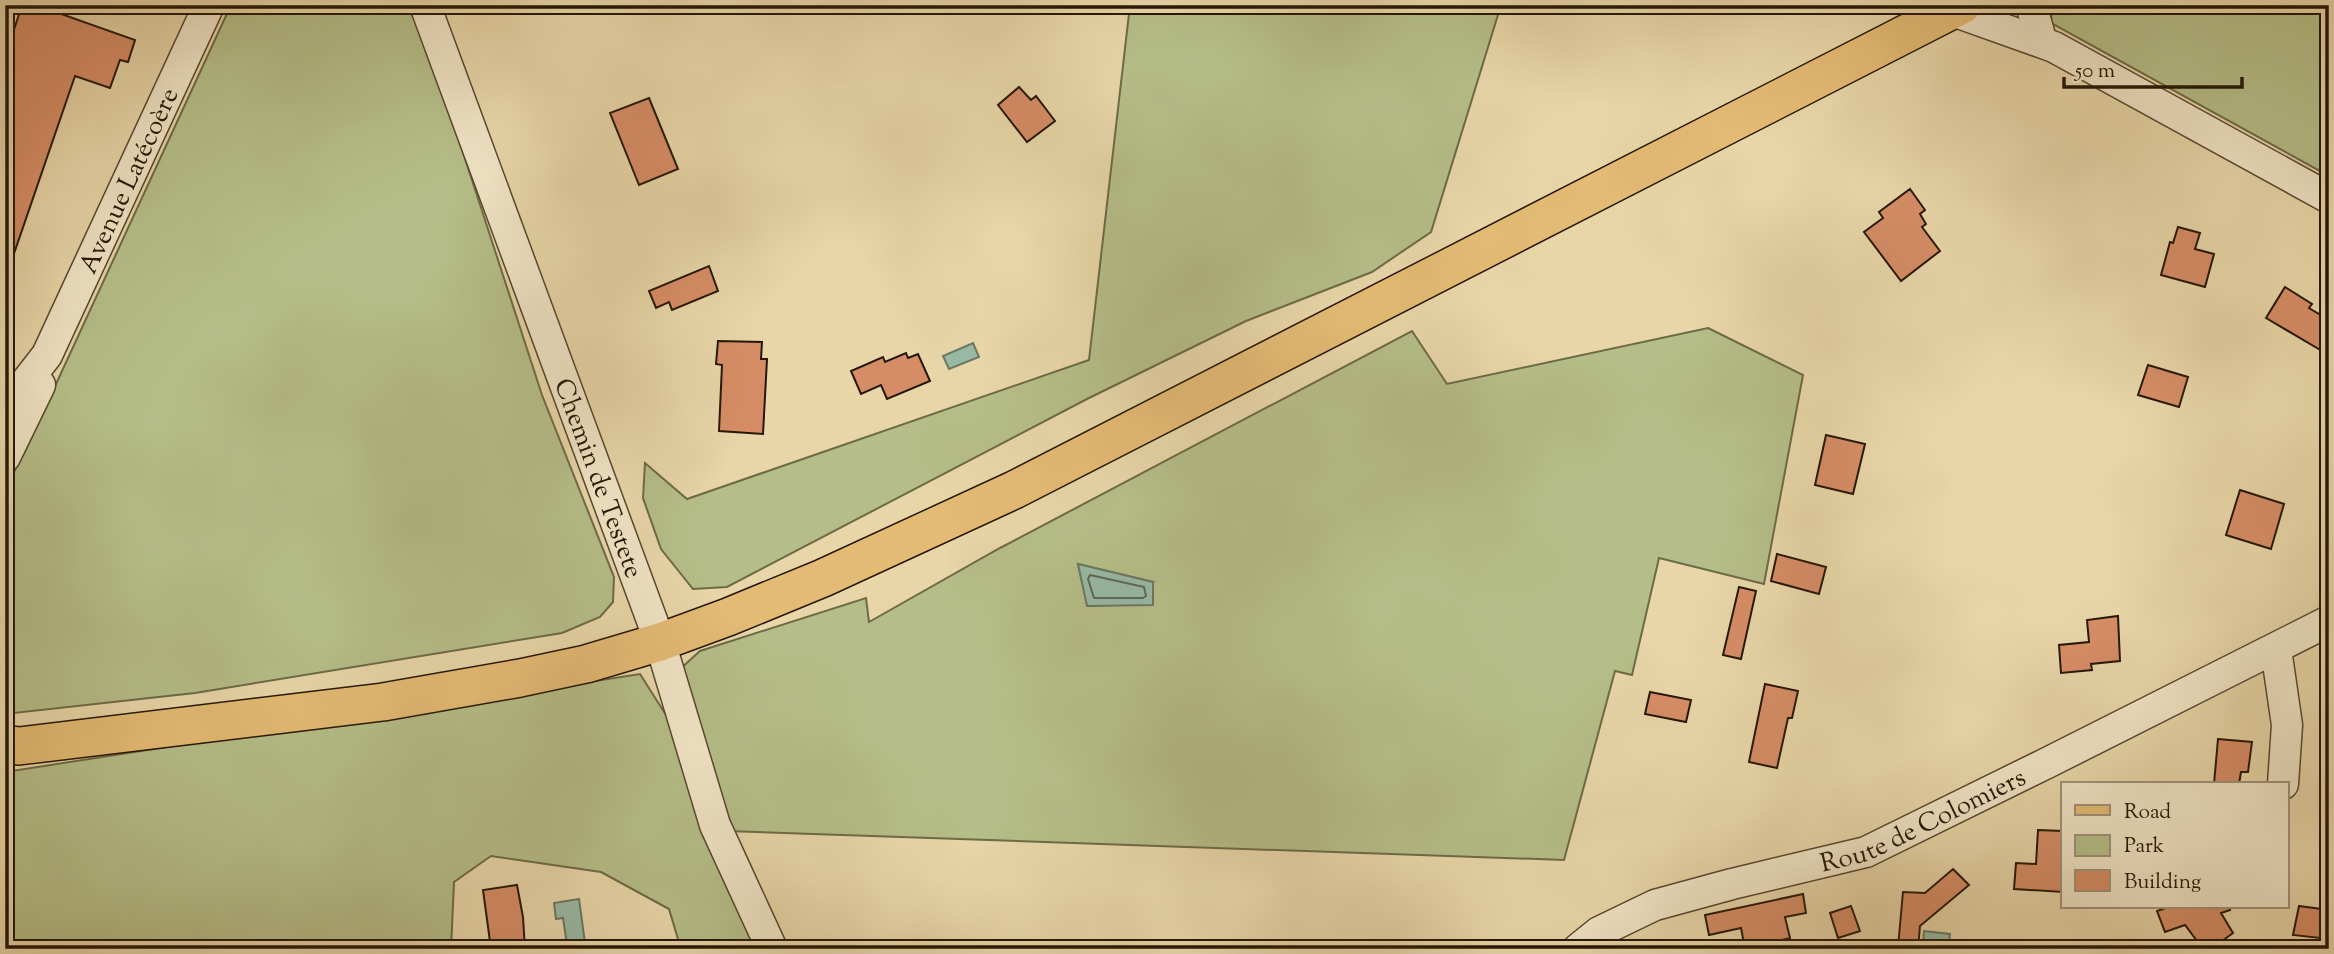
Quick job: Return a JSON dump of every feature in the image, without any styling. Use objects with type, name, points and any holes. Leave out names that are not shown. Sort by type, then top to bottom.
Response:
[{"type":"main road","points":[[10,747],[383,702],[586,664],[660,642],[728,617],[823,578],[1014,490],[1955,7]]},
{"type":"street","name":"Avenue Latécoère","points":[[5,409],[47,355],[209,5]]},
{"type":"street","name":"Chemin de Testete","points":[[425,5],[660,642],[715,825],[772,949]]},
{"type":"street","points":[[2000,5],[2329,198]]},
{"type":"street","points":[[1955,7],[2041,28]]},
{"type":"street","name":"Avenue Latécoère","points":[[6,454],[47,370],[47,355]]},
{"type":"street","name":"Route de Colomiers","points":[[1578,949],[1599,932],[1655,905],[1866,852],[2329,621]]},
{"type":"street","points":[[2276,649],[2287,724],[2283,782]]},
{"type":"green space","points":[[231,5],[415,5],[542,395],[614,577],[613,602],[600,617],[562,633],[195,693],[5,714],[5,489],[26,449]]},
{"type":"green space","points":[[1130,5],[1501,5],[1431,232],[1372,272],[1246,321],[1087,399],[727,587],[693,589],[661,549],[643,498],[645,463],[687,499],[1089,360]]},
{"type":"green space","points":[[2052,5],[2329,5],[2329,176],[2051,23]]},
{"type":"green space","points":[[1708,328],[1803,375],[1764,584],[1659,558],[1632,675],[1615,671],[1564,860],[727,831],[679,670],[700,651],[866,598],[869,622],[1000,548],[1412,331],[1447,384]],"holes":[[[1078,564],[1153,582],[1117,604],[1088,606]]]},
{"type":"green space","points":[[640,674],[699,767],[756,949],[681,949],[669,909],[601,872],[491,856],[454,882],[451,949],[5,949],[5,772]]},
{"type":"water","points":[[973,343],[979,357],[949,369],[943,356]]},
{"type":"water","points":[[1078,564],[1153,582],[1153,605],[1087,606]]},
{"type":"water","points":[[579,899],[585,943],[567,945],[563,918],[556,919],[554,903]]},
{"type":"water","points":[[1924,931],[1950,934],[1949,947],[1923,945]]},
{"type":"building","points":[[22,5],[36,5],[135,40],[128,62],[120,60],[110,88],[75,76],[8,271],[5,270],[5,37],[11,39]]},
{"type":"building","points":[[1019,87],[1031,100],[1036,96],[1055,121],[1027,142],[998,105]]},
{"type":"building","points":[[649,98],[678,169],[639,185],[610,113]]},
{"type":"building","points":[[1910,189],[1925,210],[1920,214],[1926,224],[1922,227],[1940,251],[1901,281],[1864,232],[1883,218],[1879,212]]},
{"type":"building","points":[[2178,227],[2200,233],[2195,249],[2214,254],[2205,287],[2161,275],[2170,242],[2173,243]]},
{"type":"building","points":[[709,266],[718,291],[672,310],[669,302],[656,308],[649,291]]},
{"type":"building","points":[[2285,287],[2312,304],[2309,308],[2329,320],[2329,339],[2322,351],[2266,318]]},
{"type":"building","points":[[718,341],[762,342],[761,359],[767,359],[763,434],[719,431],[722,365],[716,364]]},
{"type":"building","points":[[906,353],[908,358],[918,354],[930,381],[887,399],[881,385],[861,394],[851,371],[883,357],[885,362]]},
{"type":"building","points":[[2148,365],[2188,377],[2179,407],[2138,395]]},
{"type":"building","points":[[1826,435],[1865,444],[1853,494],[1815,485]]},
{"type":"building","points":[[2240,490],[2284,504],[2271,549],[2226,535]]},
{"type":"building","points":[[1777,554],[1826,567],[1819,594],[1771,581]]},
{"type":"building","points":[[1739,587],[1756,591],[1741,659],[1723,655]]},
{"type":"building","points":[[2118,616],[2120,661],[2091,664],[2092,670],[2061,673],[2059,645],[2089,642],[2087,620]]},
{"type":"building","points":[[1765,684],[1798,691],[1792,718],[1788,718],[1777,768],[1749,762]]},
{"type":"building","points":[[1650,692],[1691,700],[1686,722],[1645,714]]},
{"type":"building","points":[[2218,739],[2252,742],[2248,772],[2241,772],[2239,782],[2214,782]]},
{"type":"building","points":[[2038,830],[2061,831],[2061,892],[2014,889],[2016,863],[2036,864]]},
{"type":"building","points":[[1953,869],[1969,885],[1920,926],[1918,949],[1898,947],[1903,892],[1925,893]]},
{"type":"building","points":[[517,885],[525,949],[491,949],[483,890]]},
{"type":"building","points":[[1803,894],[1806,913],[1785,917],[1790,938],[1745,949],[1741,928],[1709,935],[1705,915]]},
{"type":"building","points":[[1851,906],[1860,931],[1838,938],[1830,913]]},
{"type":"building","points":[[2299,906],[2329,910],[2329,939],[2293,935]]},
{"type":"building","points":[[2165,908],[2229,908],[2221,913],[2233,933],[2211,949],[2203,949],[2185,925],[2165,932],[2157,911]]}]
